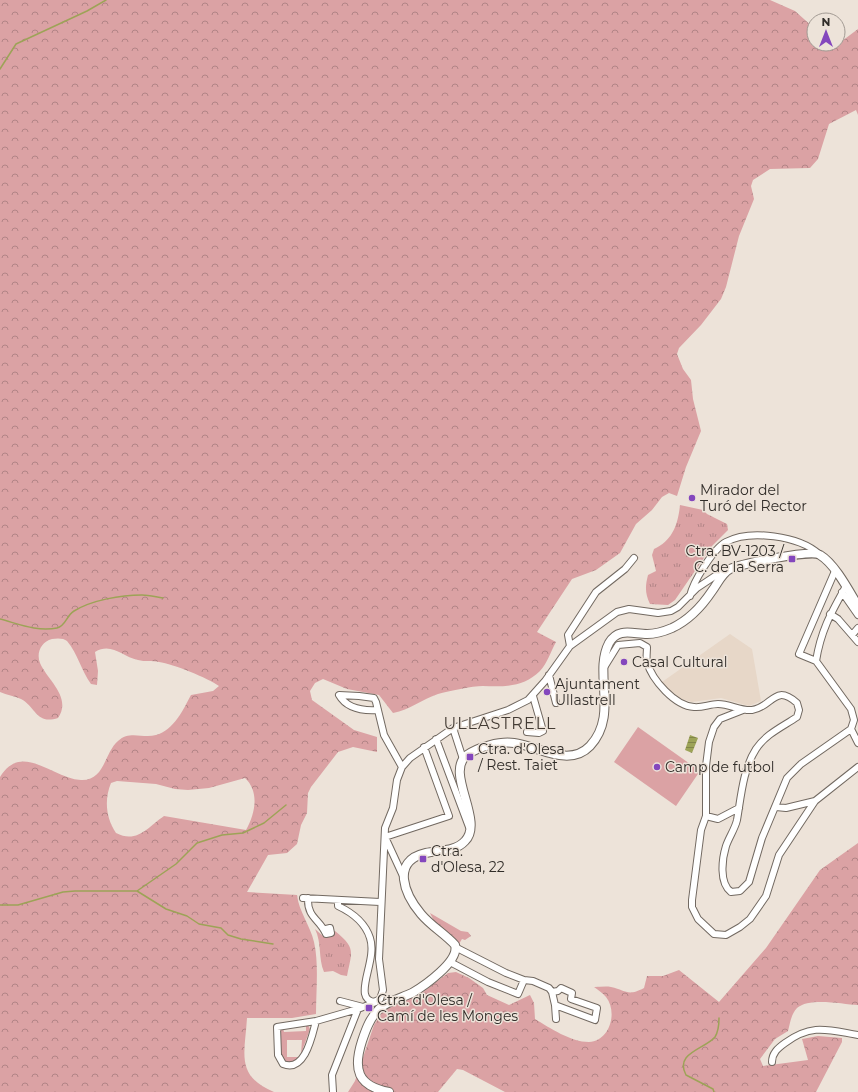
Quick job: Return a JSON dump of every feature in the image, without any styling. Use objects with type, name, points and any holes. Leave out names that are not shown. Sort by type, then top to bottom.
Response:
[{"type":"street","points":[[690,596],[691,589],[699,576],[715,553],[727,542],[747,536],[786,538],[801,542],[820,554],[835,571],[858,615]]},
{"type":"street","points":[[316,1021],[301,1061],[294,1065],[283,1064],[278,1055],[277,1027],[316,1021],[360,1008],[380,999],[383,990],[379,959],[381,930],[380,902],[386,825],[393,808],[397,780],[402,767],[410,758],[453,728],[508,710],[533,696],[570,646],[599,624],[623,610],[630,609],[665,612],[678,607],[715,576],[725,571],[739,566],[797,554],[809,552],[820,554]]},
{"type":"street","points":[[570,646],[568,635],[596,592],[625,569],[634,558]]},
{"type":"street","points":[[463,759],[477,750],[491,745],[506,743],[520,744],[560,755],[576,754],[584,751],[594,742],[604,720],[605,666],[607,648],[616,636],[623,632],[655,633],[679,625],[694,613],[705,601],[725,571]]},
{"type":"street","points":[[835,571],[799,654],[816,661],[851,709],[854,720],[851,729],[801,764],[789,775],[762,838],[749,882],[744,889],[734,892],[728,890],[724,884],[723,863],[726,846],[736,822],[748,766],[756,750],[768,735],[799,714],[796,703],[781,694],[777,694],[761,708],[743,710],[722,717],[712,732],[706,766],[706,816],[701,830],[694,879],[692,907],[698,919],[705,927],[717,936],[723,936],[740,927],[756,911],[769,890],[779,855],[815,801],[858,767]]},
{"type":"street","points":[[844,589],[858,606]]},
{"type":"street","points":[[816,661],[819,641],[830,614],[844,589]]},
{"type":"street","points":[[830,614],[838,618],[858,642]]},
{"type":"street","points":[[852,635],[858,628]]},
{"type":"street","points":[[605,666],[618,645],[630,643],[645,645],[647,647],[646,661],[649,667],[665,692],[679,702],[695,707],[719,704],[743,710]]},
{"type":"street","points":[[549,675],[556,703]]},
{"type":"street","points":[[378,710],[357,709],[346,703],[339,695],[374,698],[378,710],[384,735],[402,767]]},
{"type":"street","points":[[527,732],[539,733],[543,731],[533,696]]},
{"type":"street","points":[[403,876],[406,865],[414,857],[429,852],[444,851],[460,846],[467,839],[470,830],[470,813],[460,774],[463,759],[453,728]]},
{"type":"street","points":[[851,729],[858,743]]},
{"type":"street","points":[[436,739],[470,830]]},
{"type":"street","points":[[385,837],[450,816],[424,747]]},
{"type":"street","points":[[776,807],[786,808],[815,801]]},
{"type":"street","points":[[706,816],[718,819],[739,808]]},
{"type":"street","points":[[385,837],[403,876],[407,890],[420,912],[455,947],[506,973],[549,988],[552,992],[555,1005],[556,1019]]},
{"type":"street","points":[[326,929],[310,912],[306,898],[338,901],[380,902]]},
{"type":"street","points":[[338,901],[338,906],[356,916],[370,938],[371,956],[365,994],[368,1000],[389,1003]]},
{"type":"street","points":[[389,1092],[378,1090],[368,1085],[359,1072],[357,1059],[369,1021],[380,1008],[421,987],[450,962],[454,955],[455,947]]},
{"type":"street","points":[[450,962],[479,977],[518,994],[524,980]]},
{"type":"street","points":[[552,992],[558,991],[561,988],[572,993],[571,999],[597,1008],[595,1020],[555,1005]]},
{"type":"street","points":[[340,1001],[360,1008]]},
{"type":"street","points":[[333,1092],[332,1075],[360,1008]]},
{"type":"street","points":[[772,1062],[772,1057],[778,1048],[796,1035],[812,1029],[824,1029],[858,1035]]},
{"type":"shaded area","points":[[730,634],[752,649],[761,701],[749,706],[721,698],[692,702],[681,699],[662,682]]},
{"type":"shaded area","points":[[690,735],[698,738],[692,753],[685,750]]},
{"type":"green space","points":[[0,0],[770,0],[795,11],[806,21],[806,52],[846,52],[846,38],[858,29],[858,115],[856,110],[829,124],[818,159],[810,168],[770,169],[753,180],[751,186],[754,199],[739,236],[726,287],[721,299],[701,325],[679,348],[677,354],[683,369],[691,380],[693,399],[701,431],[686,467],[677,496],[669,493],[662,497],[652,510],[636,524],[620,553],[596,570],[572,579],[537,632],[556,642],[547,661],[540,671],[527,680],[513,685],[483,686],[448,691],[432,696],[399,712],[393,713],[379,695],[347,689],[323,679],[315,683],[310,691],[312,700],[354,730],[377,737],[377,752],[353,747],[338,752],[308,793],[307,813],[301,825],[297,844],[287,853],[268,855],[247,892],[297,895],[316,950],[316,1014],[292,1018],[247,1018],[244,1053],[248,1071],[253,1079],[262,1086],[274,1092],[0,1092],[0,777],[9,767],[18,762],[28,762],[70,778],[81,780],[89,779],[100,771],[113,746],[118,741],[132,735],[156,735],[168,729],[177,719],[191,695],[213,691],[219,686],[199,675],[173,665],[156,661],[138,660],[112,649],[101,649],[95,652],[98,671],[97,685],[91,684],[71,646],[66,640],[58,638],[48,640],[42,645],[39,652],[39,659],[44,670],[61,696],[62,710],[58,718],[51,720],[41,717],[21,699],[0,692]],"holes":[[[245,778],[253,790],[254,810],[246,830],[164,816],[142,833],[130,837],[123,836],[116,833],[110,821],[107,809],[107,796],[111,783],[117,781],[156,784],[175,789],[188,790],[209,788]]]},
{"type":"green space","points":[[680,505],[703,510],[707,514],[727,524],[728,530],[712,546],[675,600],[668,605],[650,604],[646,593],[646,587],[648,575],[656,571],[652,555],[654,549],[665,542],[673,532],[678,519]]},
{"type":"green space","name":"Camp de futbol","points":[[638,727],[700,771],[676,806],[614,762]]},
{"type":"green space","points":[[858,843],[858,1005],[817,1002],[802,1005],[793,1013],[788,1031],[775,1039],[760,1059],[763,1066],[808,1060],[802,1039],[818,1036],[842,1038],[842,1042],[816,1092],[505,1092],[463,1070],[457,1069],[438,1092],[348,1092],[355,1081],[374,1025],[383,1011],[423,992],[448,973],[456,972],[469,978],[483,988],[487,995],[509,1005],[530,995],[534,1003],[535,1019],[575,1040],[589,1042],[602,1037],[610,1025],[611,1018],[610,1003],[605,996],[594,987],[609,987],[627,992],[634,992],[644,988],[647,976],[663,976],[679,970],[719,1002],[766,948],[820,870]]},
{"type":"green space","points":[[430,913],[461,931],[468,932],[471,936],[465,940],[462,939],[459,944],[435,923]]},
{"type":"green space","points":[[315,929],[324,937],[335,931],[349,946],[351,955],[347,976],[333,971],[324,972],[321,961],[319,940]]},
{"type":"green space","points":[[308,1025],[310,1029],[301,1054],[302,1040],[287,1040],[287,1057],[299,1058],[293,1063],[285,1061],[281,1054],[280,1028],[283,1028],[284,1032],[306,1031],[306,1026]]},
{"type":"waterway","points":[[0,69],[16,44],[87,11],[106,0]]},
{"type":"waterway","points":[[0,619],[28,627],[50,629],[60,627],[74,611],[98,601],[134,595],[147,595],[163,598]]},
{"type":"waterway","points":[[0,905],[18,905],[63,892],[137,891],[176,864],[197,843],[222,835],[243,833],[264,823],[286,805]]},
{"type":"waterway","points":[[137,891],[166,909],[187,916],[199,924],[221,928],[228,935],[241,939],[273,944]]},
{"type":"waterway","points":[[714,1092],[713,1089],[686,1075],[683,1068],[684,1061],[687,1056],[715,1037],[719,1018]]},
{"type":"place","name":"Mirador del Turó del Rector","points":[[692,498]]},
{"type":"place","name":"Ctra. BV-1203 / C. de la Serra","points":[[792,559]]},
{"type":"place","name":"Casal Cultural","points":[[624,662]]},
{"type":"place","name":"Ajuntament Ullastrell","points":[[547,692]]},
{"type":"place","name":"Ctra. d'Olesa / Rest. Taiet","points":[[470,757]]},
{"type":"place","name":"Camp de futbol","points":[[657,767]]},
{"type":"place","name":"Ctra. d'Olesa, 22","points":[[423,859]]},
{"type":"place","name":"Ctra. d'Olesa / Camí de les Monges","points":[[369,1008]]},
{"type":"district","name":"ULLASTRELL","points":[[500,723]]}]
